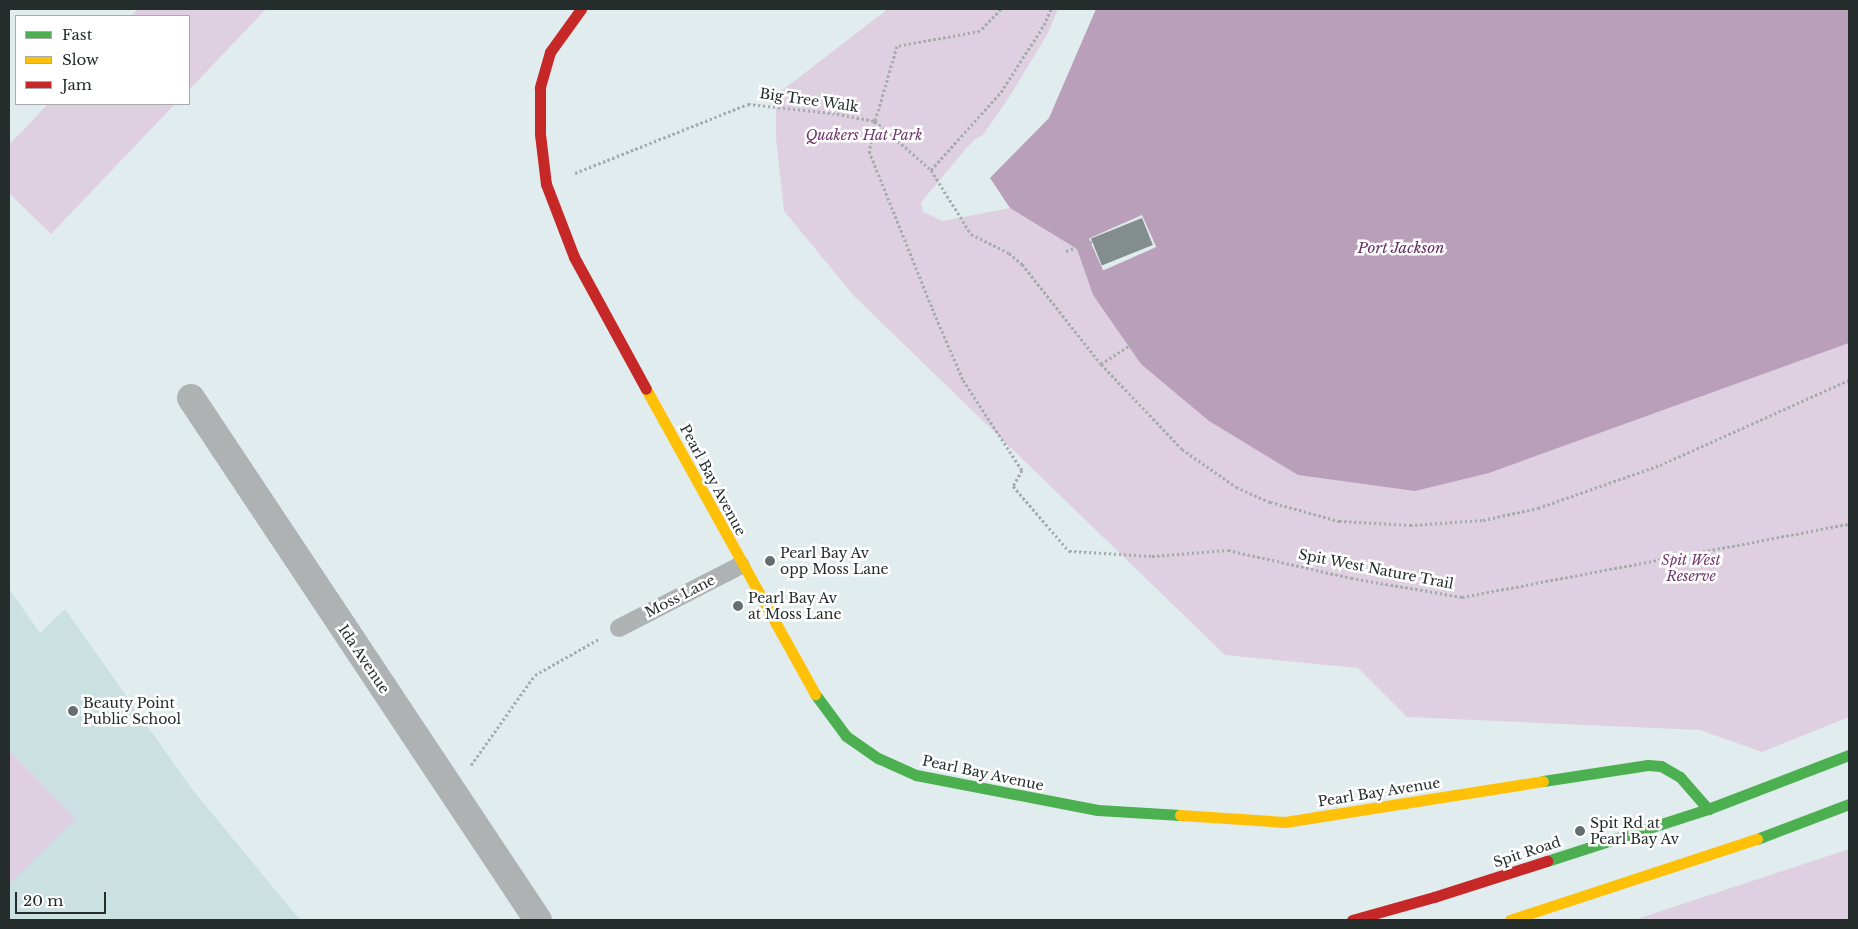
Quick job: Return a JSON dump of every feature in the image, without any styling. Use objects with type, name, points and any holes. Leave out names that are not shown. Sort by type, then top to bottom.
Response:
[{"type":"main road","name":"Pearl Bay Avenue","points":[[580,9],[550,52],[540,88],[540,134],[546,184],[558,220],[574,257],[742,565],[823,708],[846,736],[878,758],[916,776],[1098,810],[1286,822],[1648,765],[1661,766],[1680,777],[1708,809]]},
{"type":"main road","name":"Spit Road","points":[[1352,920],[1434,897],[1708,809],[1849,755]]},
{"type":"main road","points":[[1510,920],[1784,830],[1849,804]]},
{"type":"street","name":"Ida Avenue","points":[[191,398],[538,920]]},
{"type":"lane","name":"Moss Lane","points":[[619,628],[742,565]]},
{"type":"path","points":[[875,121],[897,46],[980,31],[1001,9]]},
{"type":"path","points":[[931,170],[1001,92],[1044,25],[1051,9]]},
{"type":"path","name":"Big Tree Walk","points":[[546,184],[748,104],[875,121],[931,170],[971,234],[1009,253],[1022,264],[1101,364],[1182,449],[1236,487],[1270,502],[1338,521],[1410,525],[1483,520],[1538,508],[1660,465],[1849,380]]},
{"type":"path","name":"Spit West Nature Trail","points":[[875,121],[870,151],[962,380],[1022,470],[1013,486],[1069,551],[1152,556],[1228,550],[1351,578],[1462,597],[1849,524]]},
{"type":"path","points":[[1066,251],[1092,241]]},
{"type":"path","points":[[1101,364],[1136,341]]},
{"type":"path","points":[[452,791],[536,675],[619,628]]},
{"type":"shaded area","name":"Beauty Point Public School","points":[[9,589],[40,633],[65,609],[191,788],[300,920],[9,920]]},
{"type":"green space","points":[[138,9],[266,9],[190,89],[190,15],[132,15]]},
{"type":"green space","name":"Spit West Reserve","points":[[888,9],[1058,9],[1048,33],[1010,96],[983,135],[975,139],[963,152],[921,203],[923,212],[943,221],[1010,208],[1077,249],[1093,295],[1489,473],[1849,343],[1849,717],[1762,752],[1700,730],[1407,717],[1358,668],[1225,655],[855,297],[784,211],[776,138],[776,95]]},
{"type":"green space","points":[[47,105],[174,105],[51,234],[9,193],[9,145]]},
{"type":"green space","points":[[9,750],[76,819],[10,883],[9,882]]},
{"type":"green space","points":[[1849,849],[1849,920],[1634,920]]},
{"type":"water","name":"Port Jackson","points":[[1096,9],[1849,9],[1849,343],[1489,473],[1415,491],[1298,475],[1209,421],[1141,364],[1093,295],[1077,249],[1010,208],[990,178],[1049,118]]},
{"type":"pier","points":[[1142,215],[1156,247],[1103,271],[1089,239]]},
{"type":"building","points":[[1142,218],[1153,245],[1102,265],[1091,239]]},
{"type":"traffic: fast","points":[[815,694],[846,736],[878,758],[916,775],[1098,810],[1180,815]]},
{"type":"traffic: fast","points":[[1547,861],[1708,809],[1849,755]]},
{"type":"traffic: fast","points":[[1543,781],[1648,765],[1661,766],[1680,777],[1708,809]]},
{"type":"traffic: fast","points":[[1757,839],[1849,804]]},
{"type":"traffic: slow","points":[[646,389],[815,694]]},
{"type":"traffic: slow","points":[[1180,815],[1285,822],[1543,781]]},
{"type":"traffic: slow","points":[[1510,920],[1757,839]]},
{"type":"traffic: jam","points":[[581,9],[550,52],[540,88],[540,134],[546,184],[574,257],[646,389]]},
{"type":"traffic: jam","points":[[1352,920],[1434,897],[1547,861]]},
{"type":"place","name":"Pearl Bay Av opp Moss Lane","points":[[770,561]]},
{"type":"place","name":"Pearl Bay Av at Moss Lane","points":[[738,606]]},
{"type":"place","name":"Beauty Point Public School","points":[[73,711]]},
{"type":"place","name":"Spit Rd at Pearl Bay Av","points":[[1580,831]]},
{"type":"park label","name":"Quakers Hat Park","points":[[864,135]]}]
